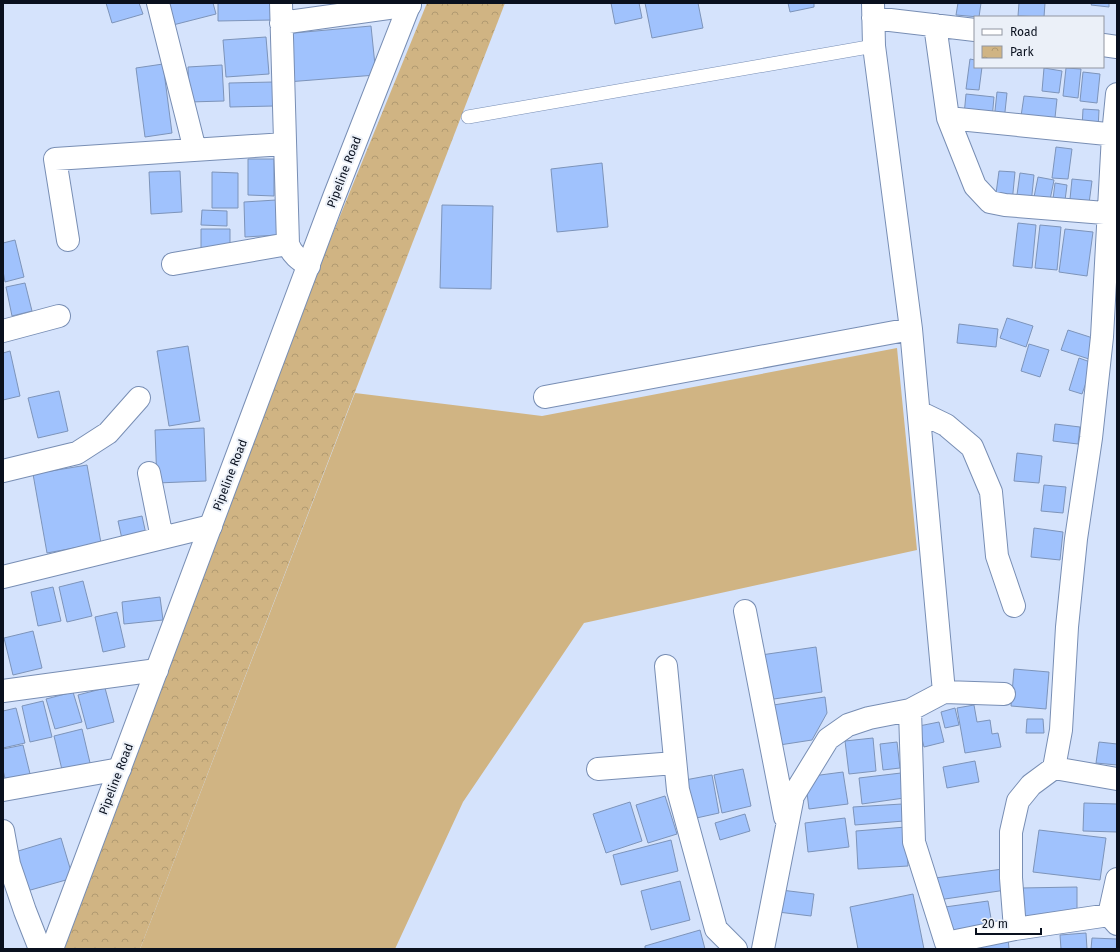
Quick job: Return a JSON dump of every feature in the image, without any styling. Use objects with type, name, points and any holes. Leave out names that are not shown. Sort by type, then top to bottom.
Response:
[{"type":"street","points":[[158,3],[195,150]]},
{"type":"street","points":[[309,266],[294,255],[288,244],[281,13],[410,4]]},
{"type":"street","name":"Pipeline Road","points":[[52,949],[334,197],[410,4]]},
{"type":"street","points":[[944,692],[911,329],[874,46],[873,11],[935,26],[974,30]]},
{"type":"street","points":[[935,26],[948,118],[975,186],[990,202],[1005,205],[1113,214]]},
{"type":"street","points":[[1104,45],[1117,47]]},
{"type":"street","points":[[1054,768],[1061,730],[1067,627],[1076,539],[1091,438],[1102,336],[1113,214],[1117,94]]},
{"type":"street","points":[[948,118],[1115,135]]},
{"type":"street","points":[[68,240],[56,159],[285,144]]},
{"type":"street","points":[[173,264],[288,244]]},
{"type":"street","points":[[3,330],[60,316]]},
{"type":"street","points":[[544,397],[911,329]]},
{"type":"street","points":[[3,471],[77,453],[108,433],[139,398]]},
{"type":"street","points":[[919,412],[946,425],[972,447],[990,492],[998,556],[1014,606]]},
{"type":"street","points":[[149,473],[162,538]]},
{"type":"street","points":[[3,577],[211,526]]},
{"type":"street","points":[[745,611],[787,824]]},
{"type":"street","points":[[666,666],[678,790],[716,929],[736,949]]},
{"type":"street","points":[[3,691],[157,670]]},
{"type":"street","points":[[763,949],[793,796],[828,739],[848,724],[869,718],[910,710],[944,692],[1004,694]]},
{"type":"street","points":[[910,710],[914,842],[947,946],[1015,929],[1113,919],[1117,878]]},
{"type":"street","points":[[598,769],[675,764]]},
{"type":"street","points":[[1015,929],[1011,878],[1011,832],[1018,801],[1030,784],[1054,768],[1117,779]]},
{"type":"street","points":[[3,790],[120,769]]},
{"type":"street","points":[[3,831],[9,864],[40,949]]},
{"type":"lane","points":[[468,117],[874,46]]},
{"type":"green space","points":[[427,3],[505,3],[140,949],[61,949],[262,407]]},
{"type":"green space","points":[[897,348],[917,550],[584,623],[463,802],[395,949],[140,949],[355,393],[542,416]]},
{"type":"building","points":[[106,3],[139,3],[143,14],[112,23]]},
{"type":"building","points":[[167,3],[213,3],[216,14],[173,25]]},
{"type":"building","points":[[218,3],[273,3],[273,20],[218,21]]},
{"type":"building","points":[[611,3],[639,3],[642,18],[615,24]]},
{"type":"building","points":[[645,3],[698,3],[703,28],[652,38]]},
{"type":"building","points":[[788,3],[814,3],[814,7],[790,12]]},
{"type":"building","points":[[958,3],[981,3],[979,16],[956,15]]},
{"type":"building","points":[[1019,3],[1045,3],[1044,16],[1018,16]]},
{"type":"building","points":[[1092,3],[1109,3],[1109,7],[1091,5]]},
{"type":"building","points":[[371,26],[376,75],[287,82],[283,34]]},
{"type":"building","points":[[266,37],[269,74],[226,77],[223,40]]},
{"type":"building","points":[[970,59],[974,60],[974,68],[982,68],[979,90],[966,89]]},
{"type":"building","points":[[163,64],[172,133],[145,137],[136,68]]},
{"type":"building","points":[[222,65],[224,101],[189,102],[188,67]]},
{"type":"building","points":[[1044,68],[1062,71],[1059,93],[1042,91]]},
{"type":"building","points":[[1066,68],[1081,69],[1078,98],[1063,96]]},
{"type":"building","points":[[1083,72],[1100,74],[1097,103],[1080,101]]},
{"type":"building","points":[[274,82],[274,106],[230,107],[229,83]]},
{"type":"building","points":[[997,92],[1007,93],[1004,121],[994,120]]},
{"type":"building","points":[[966,94],[994,97],[992,119],[964,115]]},
{"type":"building","points":[[1024,96],[1057,99],[1054,127],[1020,123]]},
{"type":"building","points":[[1083,109],[1099,110],[1098,129],[1082,128]]},
{"type":"building","points":[[1056,147],[1072,149],[1068,179],[1052,178]]},
{"type":"building","points":[[248,159],[274,159],[274,196],[248,195]]},
{"type":"building","points":[[602,163],[608,227],[557,232],[551,169]]},
{"type":"building","points":[[180,171],[182,212],[151,214],[149,172]]},
{"type":"building","points":[[999,171],[1015,172],[1012,203],[995,201]]},
{"type":"building","points":[[212,172],[238,173],[238,208],[212,208]]},
{"type":"building","points":[[1020,173],[1034,175],[1031,204],[1016,202]]},
{"type":"building","points":[[1038,177],[1054,180],[1049,205],[1033,202]]},
{"type":"building","points":[[1072,179],[1092,181],[1088,211],[1069,209]]},
{"type":"building","points":[[1055,183],[1067,185],[1064,208],[1052,207]]},
{"type":"building","points":[[276,200],[278,235],[245,237],[244,202]]},
{"type":"building","points":[[442,205],[493,206],[491,289],[440,288]]},
{"type":"building","points":[[202,210],[227,211],[227,226],[201,225]]},
{"type":"building","points":[[1018,223],[1036,225],[1032,268],[1013,266]]},
{"type":"building","points":[[1040,225],[1061,227],[1057,270],[1035,268]]},
{"type":"building","points":[[201,229],[230,229],[230,250],[201,250]]},
{"type":"building","points":[[1065,229],[1093,232],[1087,276],[1059,272]]},
{"type":"building","points":[[15,240],[24,277],[5,282],[3,271],[3,243]]},
{"type":"building","points":[[25,283],[32,311],[12,316],[6,287]]},
{"type":"building","points":[[1007,318],[1033,326],[1026,347],[1000,338]]},
{"type":"building","points":[[959,324],[998,329],[996,347],[957,343]]},
{"type":"building","points":[[1068,330],[1096,339],[1089,359],[1061,350]]},
{"type":"building","points":[[1029,344],[1049,350],[1040,377],[1021,371]]},
{"type":"building","points":[[188,346],[200,421],[169,426],[157,351]]},
{"type":"building","points":[[10,351],[20,396],[3,400],[3,353]]},
{"type":"building","points":[[1079,358],[1093,363],[1082,394],[1069,390]]},
{"type":"building","points":[[59,391],[68,431],[38,438],[28,398]]},
{"type":"building","points":[[1055,424],[1080,427],[1078,444],[1053,441]]},
{"type":"building","points":[[204,428],[206,481],[157,483],[155,430]]},
{"type":"building","points":[[1017,453],[1042,456],[1039,483],[1014,481]]},
{"type":"building","points":[[87,465],[101,543],[47,553],[33,474]]},
{"type":"building","points":[[1044,485],[1066,487],[1063,513],[1041,511]]},
{"type":"building","points":[[142,516],[146,534],[122,539],[118,521]]},
{"type":"building","points":[[1034,528],[1063,532],[1060,560],[1031,557]]},
{"type":"building","points":[[83,581],[92,616],[67,622],[59,587]]},
{"type":"building","points":[[53,587],[61,621],[38,626],[31,592]]},
{"type":"building","points":[[160,597],[163,620],[124,624],[122,602]]},
{"type":"building","points":[[117,612],[125,647],[103,652],[95,617]]},
{"type":"building","points":[[33,631],[42,668],[13,675],[4,638]]},
{"type":"building","points":[[816,647],[822,692],[767,700],[761,655]]},
{"type":"building","points":[[1014,669],[1049,672],[1046,709],[1011,706]]},
{"type":"building","points":[[105,688],[114,722],[87,729],[78,695]]},
{"type":"building","points":[[73,692],[82,722],[55,729],[46,699]]},
{"type":"building","points":[[825,697],[827,713],[812,740],[773,746],[767,706]]},
{"type":"building","points":[[43,701],[52,737],[30,742],[22,706]]},
{"type":"building","points":[[974,705],[977,722],[990,720],[992,734],[998,733],[1001,747],[965,753],[957,708]]},
{"type":"building","points":[[16,708],[25,743],[3,748],[3,711]]},
{"type":"building","points":[[955,708],[959,725],[945,728],[941,712]]},
{"type":"building","points":[[1027,719],[1043,719],[1044,733],[1026,733]]},
{"type":"building","points":[[939,722],[944,742],[924,747],[919,726]]},
{"type":"building","points":[[82,729],[91,767],[63,774],[54,736]]},
{"type":"building","points":[[873,738],[876,771],[849,774],[845,741]]},
{"type":"building","points":[[897,742],[900,768],[883,770],[880,744]]},
{"type":"building","points":[[1099,742],[1117,744],[1117,765],[1096,763]]},
{"type":"building","points":[[23,745],[32,782],[7,787],[3,770],[3,749]]},
{"type":"building","points":[[975,761],[979,782],[947,788],[943,767]]},
{"type":"building","points":[[743,769],[751,806],[722,813],[714,775]]},
{"type":"building","points":[[843,772],[848,804],[809,809],[805,777]]},
{"type":"building","points":[[901,773],[904,798],[862,804],[859,778]]},
{"type":"building","points":[[712,775],[719,813],[692,819],[685,780]]},
{"type":"building","points":[[665,796],[677,834],[648,843],[636,805]]},
{"type":"building","points":[[630,802],[642,841],[606,853],[593,814]]},
{"type":"building","points":[[1084,803],[1117,804],[1117,832],[1083,831]]},
{"type":"building","points":[[902,804],[904,821],[855,825],[853,807]]},
{"type":"building","points":[[745,814],[750,831],[720,840],[715,823]]},
{"type":"building","points":[[845,818],[849,847],[808,852],[805,823]]},
{"type":"building","points":[[906,827],[908,866],[858,869],[856,831]]},
{"type":"building","points":[[1039,830],[1106,838],[1100,880],[1033,872]]},
{"type":"building","points":[[61,838],[73,878],[27,891],[15,852]]},
{"type":"building","points":[[671,840],[678,871],[621,885],[613,855]]},
{"type":"building","points":[[1003,869],[1006,890],[938,900],[935,878]]},
{"type":"building","points":[[680,881],[690,920],[651,930],[641,891]]},
{"type":"building","points":[[1077,887],[1077,916],[1022,917],[1021,888]]},
{"type":"building","points":[[781,890],[814,894],[811,916],[778,912]]},
{"type":"building","points":[[913,894],[924,949],[858,949],[850,907]]},
{"type":"building","points":[[988,901],[992,924],[948,931],[945,907]]},
{"type":"building","points":[[700,930],[705,949],[645,949],[645,946]]},
{"type":"building","points":[[1086,933],[1087,949],[1061,949],[1060,935]]},
{"type":"building","points":[[1008,938],[1009,949],[960,949]]},
{"type":"building","points":[[1092,938],[1117,939],[1117,949],[1091,949]]}]
